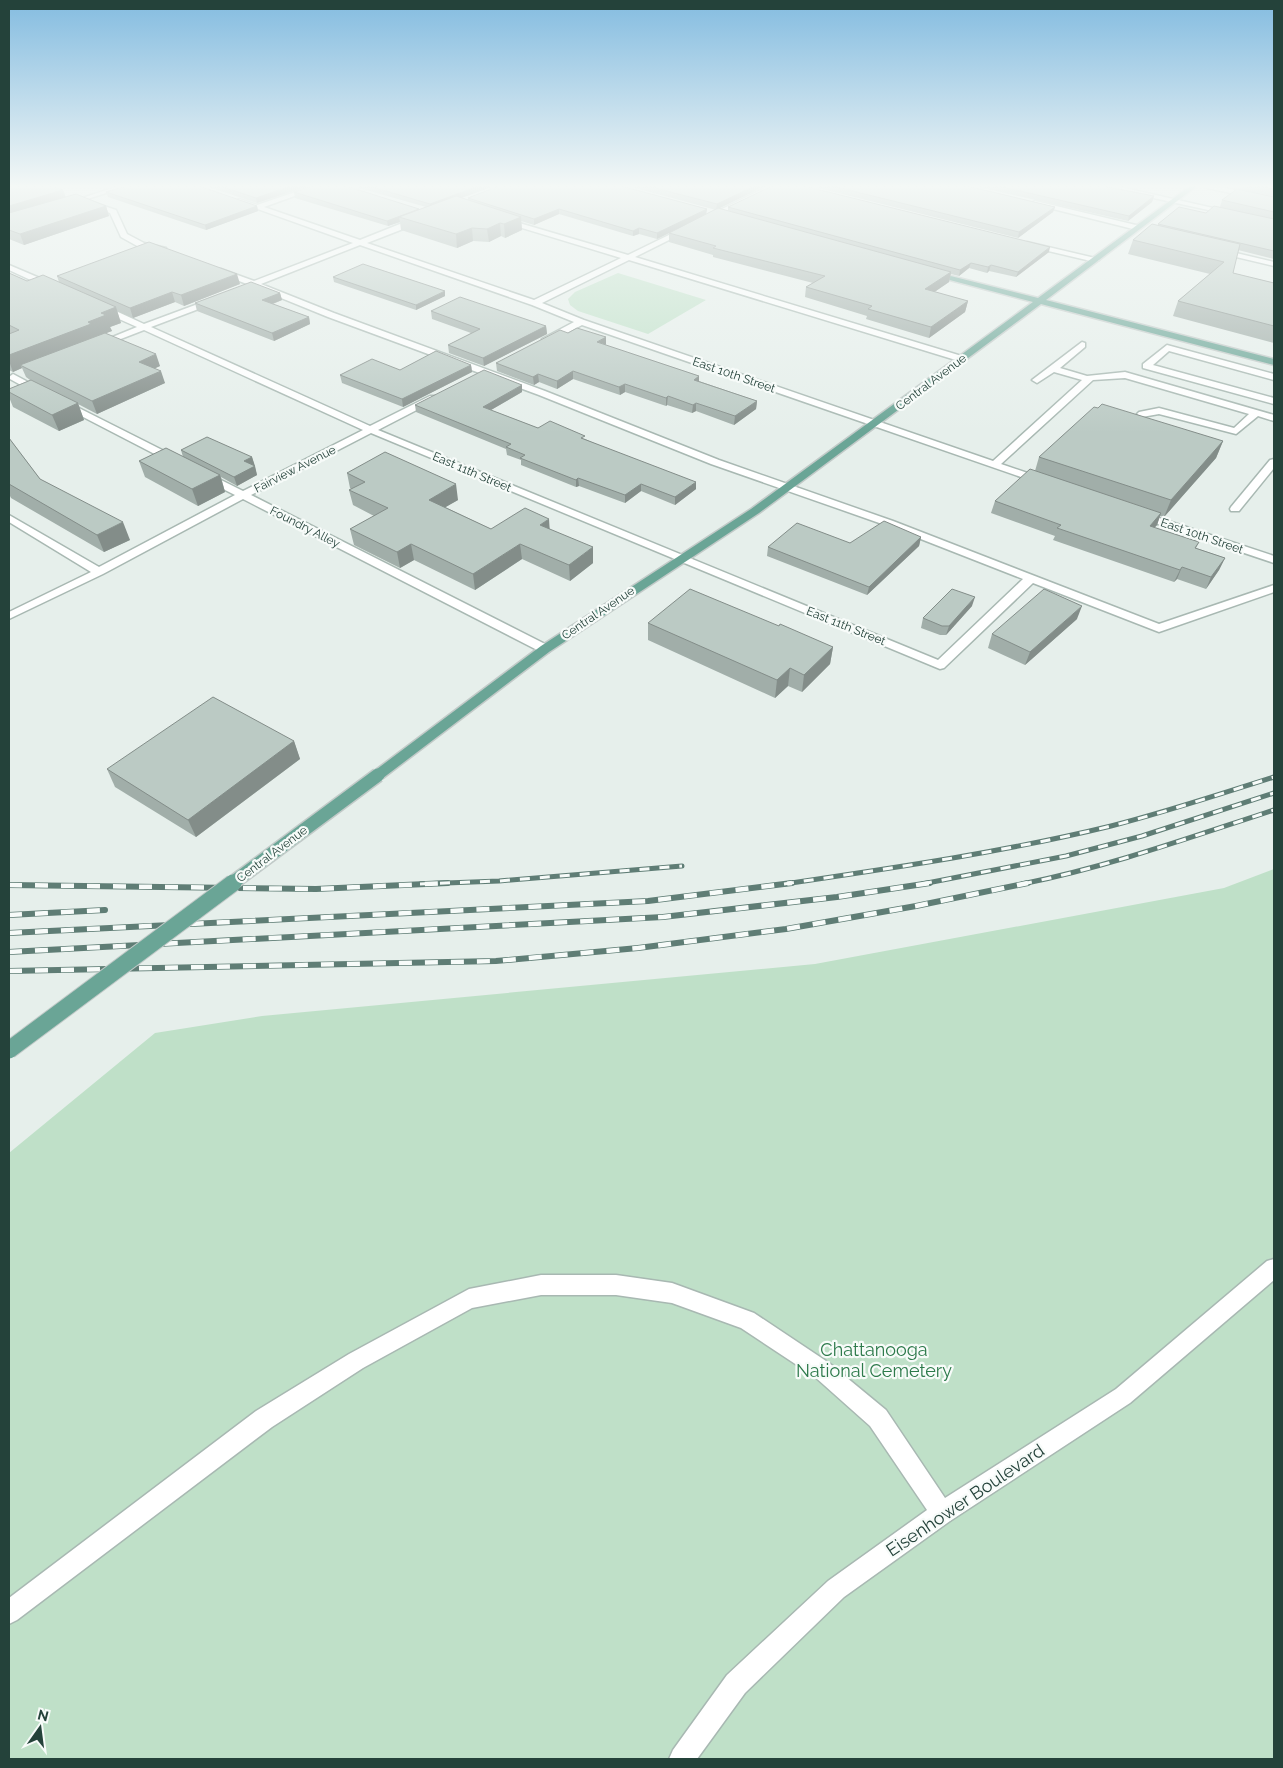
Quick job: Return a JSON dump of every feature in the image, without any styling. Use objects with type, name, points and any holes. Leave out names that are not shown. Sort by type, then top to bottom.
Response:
[{"type":"main road","points":[[918,269],[1038,302],[1274,362]]},
{"type":"main road","name":"Central Avenue","points":[[9,1050],[545,649],[754,511],[1083,269]]},
{"type":"street","points":[[12,269],[63,291]]},
{"type":"street","points":[[213,269],[248,286],[484,372],[715,462],[889,523],[1159,628],[1274,588]]},
{"type":"street","points":[[248,286],[294,269]]},
{"type":"street","name":"East 10th Street","points":[[434,269],[535,303],[581,322],[1050,484]]},
{"type":"street","points":[[535,303],[605,269]]},
{"type":"street","points":[[666,269],[962,359]]},
{"type":"street","points":[[84,350],[226,295]]},
{"type":"street","name":"East 11th Street","points":[[90,303],[371,430],[940,665],[1031,578]]},
{"type":"street","points":[[537,345],[581,322]]},
{"type":"street","points":[[1037,380],[1082,345]]},
{"type":"street","points":[[1274,376],[1167,348],[1146,366],[1274,401]]},
{"type":"street","points":[[1053,369],[1089,379]]},
{"type":"street","points":[[994,465],[1091,377],[1124,375],[1274,418]]},
{"type":"street","points":[[14,377],[183,464]]},
{"type":"street","name":"Fairview Avenue","points":[[9,616],[98,572],[440,394]]},
{"type":"street","points":[[1142,414],[1159,411],[1236,431],[1256,413]]},
{"type":"street","points":[[1235,509],[1274,462]]},
{"type":"street","name":"Foundry Alley","points":[[200,473],[545,649]]},
{"type":"street","name":"East 10th Street","points":[[1125,510],[1274,560]]},
{"type":"street","points":[[9,518],[98,572]]},
{"type":"street","name":"Eisenhower Boulevard","points":[[682,1759],[736,1684],[836,1589],[942,1513],[1123,1396],[1274,1268]]},
{"type":"street","points":[[9,1612],[264,1419],[356,1362],[469,1300],[540,1285],[616,1285],[672,1293],[747,1320],[822,1370],[878,1418],[942,1513]]},
{"type":"green space","points":[[618,273],[706,300],[648,334],[578,311],[570,305],[568,299],[575,292]]},
{"type":"green space","name":"Chattanooga National Cemetery","points":[[1274,869],[1274,1759],[9,1759],[9,1153],[155,1033],[262,1016],[815,964],[1224,888]]},
{"type":"building","points":[[77,269],[222,269],[237,274],[181,295],[172,292],[130,308],[57,276]]},
{"type":"building","points":[[353,269],[377,269],[445,291],[416,305],[333,277]]},
{"type":"building","points":[[795,269],[938,269],[951,272],[925,289],[968,301],[931,327],[868,309],[872,306],[806,287],[825,276]]},
{"type":"building","points":[[1005,269],[1022,269],[1018,272]]},
{"type":"building","points":[[1216,269],[1234,269],[1233,273],[1274,283],[1274,326],[1178,301]]},
{"type":"building","points":[[9,273],[27,281],[43,275],[116,307],[101,313],[106,315],[88,322],[91,324],[9,355],[9,334],[19,330],[9,325]]},
{"type":"building","points":[[251,282],[280,293],[262,300],[309,317],[272,333],[195,303]]},
{"type":"building","points":[[460,297],[546,326],[483,358],[448,345],[480,329],[431,311]]},
{"type":"building","points":[[577,328],[606,337],[597,342],[699,376],[694,380],[757,401],[735,416],[696,403],[693,405],[668,396],[666,398],[625,384],[619,387],[573,371],[557,381],[538,374],[533,377],[496,363],[560,330],[568,333]]},
{"type":"building","points":[[105,333],[156,354],[139,362],[161,371],[92,401],[20,365]]},
{"type":"building","points":[[436,351],[471,365],[402,399],[340,375],[372,359],[400,370]]},
{"type":"building","points":[[484,370],[522,385],[483,407],[538,428],[550,421],[585,436],[581,438],[696,482],[675,497],[641,484],[625,495],[578,478],[576,480],[520,458],[525,455],[506,447],[511,444],[415,405]]},
{"type":"building","points":[[31,380],[78,403],[52,415],[9,392],[9,389]]},
{"type":"building","points":[[1102,404],[1223,441],[1171,500],[1039,457],[1094,407],[1098,408]]},
{"type":"building","points":[[207,437],[252,457],[244,461],[255,466],[234,477],[181,450]]},
{"type":"building","points":[[9,438],[40,479],[123,522],[97,535],[9,484]]},
{"type":"building","points":[[166,448],[220,475],[192,489],[139,461]]},
{"type":"building","points":[[385,452],[456,484],[429,500],[491,529],[525,508],[549,519],[540,525],[593,547],[569,565],[520,544],[473,574],[411,544],[397,552],[350,529],[388,508],[349,490],[365,482],[347,473]]},
{"type":"building","points":[[1030,469],[1161,513],[1150,526],[1199,542],[1195,548],[1225,558],[1211,577],[1182,567],[1180,570],[1057,528],[1061,525],[995,501]]},
{"type":"building","points":[[884,521],[921,537],[869,587],[768,547],[797,523],[850,543]]},
{"type":"building","points":[[690,589],[833,647],[804,675],[790,668],[777,680],[648,623]]},
{"type":"building","points":[[952,589],[975,597],[949,626],[942,626],[923,618]]},
{"type":"building","points":[[1044,589],[1082,606],[1030,652],[992,634]]},
{"type":"building","points":[[213,697],[294,741],[188,820],[107,769]]},
{"type":"railway","points":[[784,884],[948,859],[1030,844],[1152,815],[1274,777]]},
{"type":"railway","points":[[922,884],[1066,856],[1142,836],[1274,793]]},
{"type":"railway","points":[[1022,884],[1118,860],[1274,810]]},
{"type":"railway","points":[[420,884],[499,881],[682,866]]},
{"type":"railway","points":[[9,885],[316,889],[448,883]]},
{"type":"railway","points":[[784,884],[792,883]]},
{"type":"railway","points":[[9,952],[663,917],[837,897],[930,883]]},
{"type":"railway","points":[[9,971],[496,961],[638,948],[786,929],[916,906],[1028,883]]},
{"type":"railway","points":[[9,933],[648,901],[784,884]]},
{"type":"railway","points":[[9,915],[105,910]]}]
